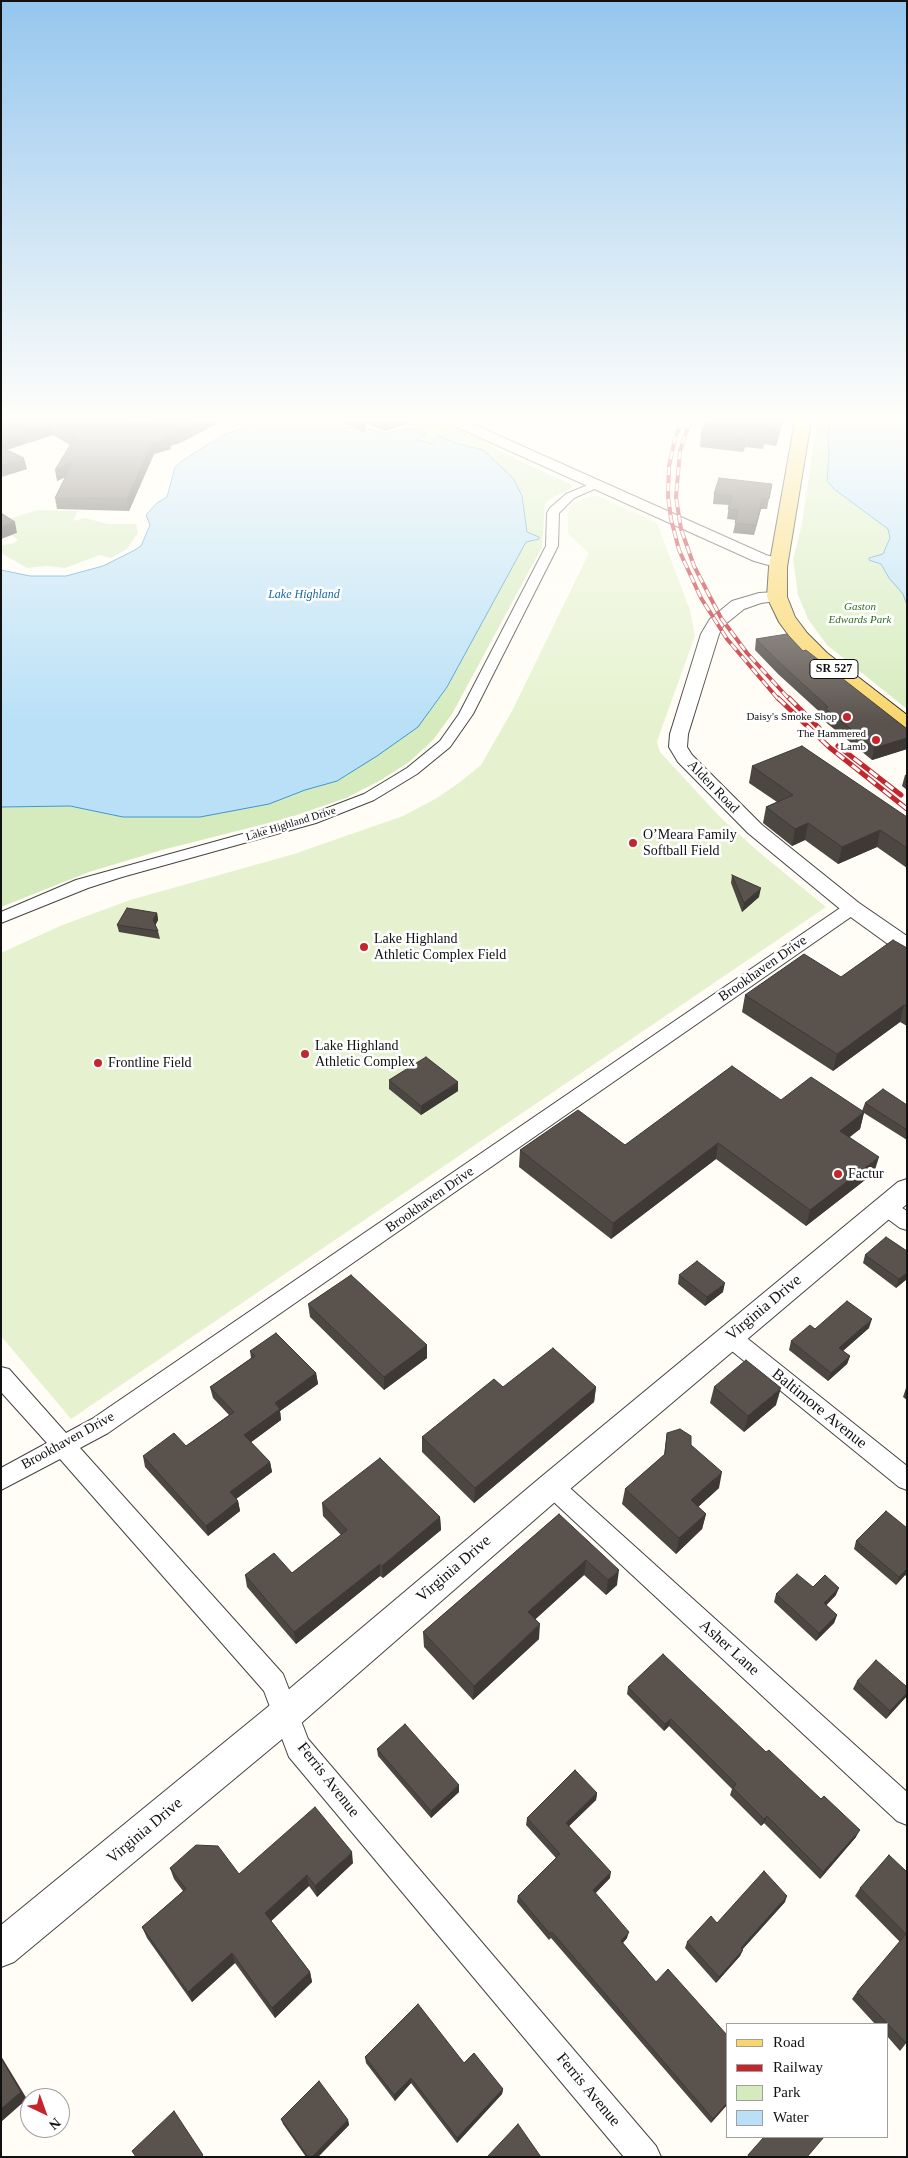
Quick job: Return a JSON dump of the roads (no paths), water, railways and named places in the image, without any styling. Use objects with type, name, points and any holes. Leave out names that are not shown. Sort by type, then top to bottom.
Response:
[{"type":"main road","name":"SR 527","points":[[785,522],[778,563],[777,597],[786,618],[800,637],[820,658],[907,726]]},
{"type":"street","name":"Lake Highland Drive","points":[[1,918],[82,884],[116,873],[310,820],[369,796],[412,771],[445,744],[466,714],[552,546],[554,522]]},
{"type":"street","points":[[678,522],[760,558],[778,563]]},
{"type":"street","name":"Alden Road","points":[[777,597],[759,598],[738,605],[728,611],[716,623],[710,634],[678,734],[678,746],[685,758],[755,829],[852,908],[907,947]]},
{"type":"street","name":"Brookhaven Drive","points":[[1,1480],[100,1426],[125,1410],[852,908]]},
{"type":"street","name":"Virginia Drive","points":[[1,1949],[286,1713],[730,1337],[899,1206]]},
{"type":"street","name":"Baltimore Avenue","points":[[730,1337],[907,1480]]},
{"type":"street","name":"Ferris Avenue","points":[[1,1376],[274,1683],[298,1748],[645,2157]]},
{"type":"street","name":"Asher Lane","points":[[552,1486],[907,1811]]},
{"type":"water","name":"Lake Highland","points":[[149,522],[526,522],[527,532],[539,537],[539,539],[526,542],[447,687],[418,727],[337,781],[305,790],[269,804],[200,817],[123,817],[70,806],[1,807],[1,570],[30,576],[66,576],[103,566],[141,546],[150,525]]},
{"type":"water","points":[[878,522],[907,522],[907,605],[903,594],[889,578],[881,564],[869,560],[869,558],[883,554],[890,538],[888,529]]},
{"type":"railway","points":[[672,522],[679,550],[701,598],[727,639],[779,700]]},
{"type":"railway","points":[[680,522],[694,566],[721,618],[747,653],[790,700]]},
{"type":"railway","points":[[778,698],[829,747],[907,809]]},
{"type":"railway","points":[[789,698],[820,729]]},
{"type":"railway","points":[[838,746],[901,795]]},
{"type":"place","name":"Daisy's Smoke Shop","points":[[847,717]]},
{"type":"place","name":"The Hammered Lamb","points":[[876,740]]},
{"type":"place","name":"O’Meara Family Softball Field","points":[[633,843]]},
{"type":"place","name":"Lake Highland Athletic Complex Field","points":[[364,947]]},
{"type":"place","name":"Lake Highland Athletic Complex","points":[[305,1054]]},
{"type":"place","name":"Frontline Field","points":[[98,1063]]},
{"type":"place","name":"Factur","points":[[838,1174]]},
{"type":"park label","name":"Gaston Edwards Park","points":[[860,613]]}]
